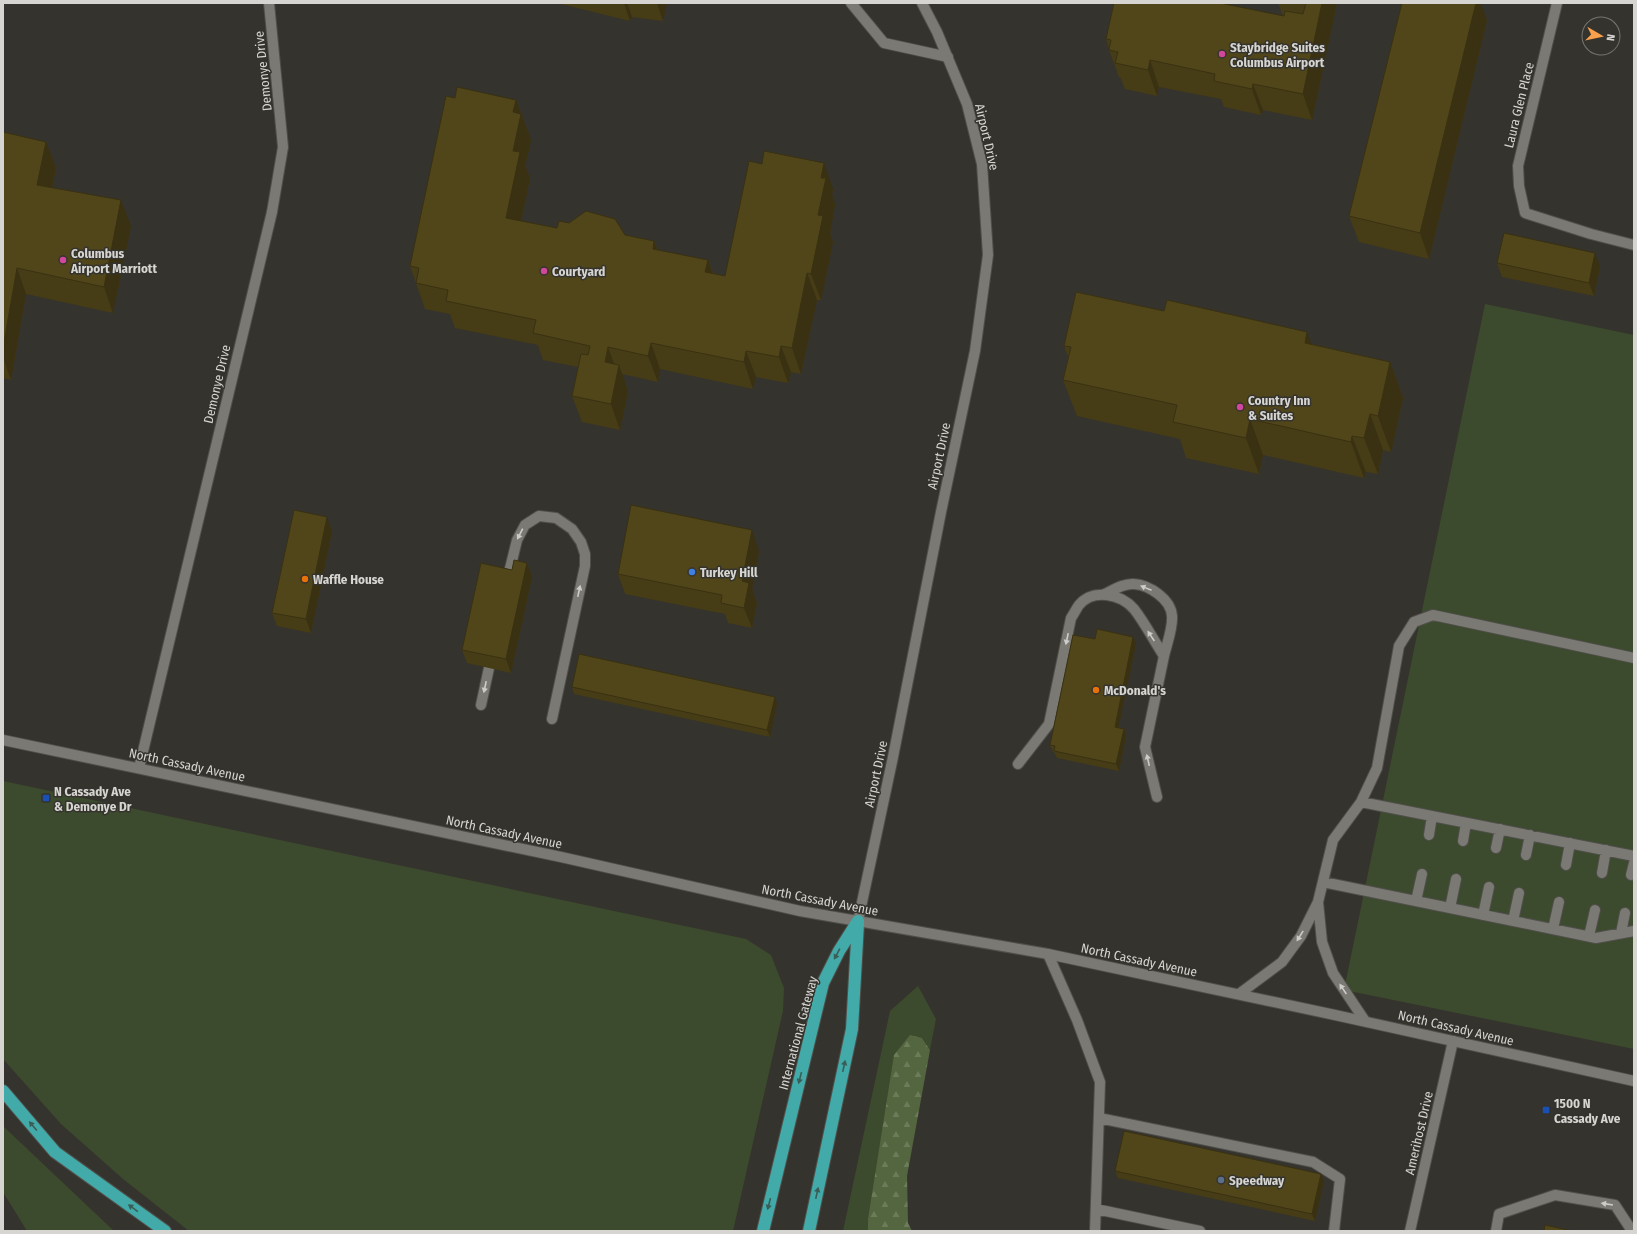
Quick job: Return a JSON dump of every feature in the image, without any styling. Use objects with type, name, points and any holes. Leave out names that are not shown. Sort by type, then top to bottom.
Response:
[{"type":"highway","name":"International Gateway","points":[[763,1231],[823,983],[839,951],[858,921]]},
{"type":"highway","points":[[809,1231],[852,1029],[858,921]]},
{"type":"highway","points":[[3,1091],[55,1152],[165,1231]]},
{"type":"main road","name":"Demonye Drive","points":[[139,768],[272,212],[283,147],[269,3]]},
{"type":"main road","points":[[851,3],[884,43],[948,57]]},
{"type":"main road","name":"Airport Drive","points":[[858,921],[893,757],[941,512],[975,351],[988,255],[982,164],[967,104],[937,32],[922,3]]},
{"type":"main road","name":"Laura Glen Place","points":[[1557,3],[1518,166],[1519,186],[1525,213],[1591,234],[1634,245]]},
{"type":"main road","points":[[507,581],[517,540],[525,525],[539,516],[556,518],[565,522],[581,542],[585,554],[585,566],[552,719]]},
{"type":"main road","points":[[1018,764],[1049,724],[1071,618],[1080,604],[1092,596],[1105,594],[1119,587],[1133,584],[1146,587],[1160,595],[1168,603],[1172,615],[1145,747],[1157,798]]},
{"type":"main road","points":[[1105,594],[1118,598],[1133,609],[1164,656]]},
{"type":"main road","points":[[1240,994],[1282,962],[1301,936],[1318,902],[1333,840],[1361,802],[1377,768],[1399,646],[1414,622],[1433,615],[1634,658]]},
{"type":"main road","points":[[481,705],[489,668]]},
{"type":"main road","name":"North Cassady Avenue","points":[[3,740],[561,857],[800,911],[1048,954],[1240,994],[1634,1081]]},
{"type":"main road","points":[[1361,802],[1634,856]]},
{"type":"main road","points":[[1429,835],[1432,816]]},
{"type":"main road","points":[[1463,841],[1466,823]]},
{"type":"main road","points":[[1496,848],[1500,829]]},
{"type":"main road","points":[[1526,855],[1530,835]]},
{"type":"main road","points":[[1566,864],[1570,843]]},
{"type":"main road","points":[[1602,873],[1606,850]]},
{"type":"main road","points":[[1631,875],[1634,863]]},
{"type":"main road","points":[[1416,901],[1422,874]]},
{"type":"main road","points":[[1450,908],[1456,879]]},
{"type":"main road","points":[[1323,882],[1596,938],[1634,931]]},
{"type":"main road","points":[[1483,915],[1488,886]]},
{"type":"main road","points":[[1513,921],[1519,893]]},
{"type":"main road","points":[[1318,902],[1322,942],[1333,973],[1365,1021]]},
{"type":"main road","points":[[1553,929],[1559,902]]},
{"type":"main road","points":[[1590,936],[1595,910]]},
{"type":"main road","points":[[1621,933],[1625,913]]},
{"type":"main road","points":[[1048,954],[1077,1020],[1100,1082],[1095,1231]]},
{"type":"main road","name":"Amerihost Drive","points":[[1410,1231],[1453,1041]]},
{"type":"main road","points":[[1099,1118],[1313,1162],[1340,1179],[1334,1231]]},
{"type":"main road","points":[[1496,1231],[1499,1214],[1555,1195],[1615,1205],[1632,1231]]},
{"type":"main road","points":[[1096,1209],[1200,1231]]},
{"type":"green space","points":[[1485,304],[1634,335],[1634,1049],[1344,990]]},
{"type":"green space","points":[[3,781],[746,939],[771,955],[784,988],[783,1011],[733,1231],[189,1231],[123,1179],[61,1124],[3,1059]]},
{"type":"green space","points":[[918,986],[936,1019],[930,1050],[922,1038],[868,1219],[868,1231],[843,1231],[890,1011]]},
{"type":"green space","points":[[910,1035],[922,1038],[930,1050],[907,1176],[908,1223],[912,1231],[868,1231],[868,1219],[894,1055]]},
{"type":"green space","points":[[3,1126],[114,1231],[27,1231],[3,1192]]},
{"type":"building","name":"Staybridge Suites Columbus Airport","points":[[1114,3],[1220,3],[1284,16],[1285,11],[1303,14],[1306,3],[1322,3],[1303,94],[1253,84],[1252,89],[1214,81],[1215,74],[1150,60],[1148,70],[1115,63],[1118,52],[1109,50],[1111,40],[1106,39]]},
{"type":"building","points":[[1402,3],[1476,3],[1420,233],[1349,216]]},
{"type":"building","name":"Courtyard","points":[[457,87],[516,100],[513,112],[521,114],[513,151],[520,152],[506,218],[557,228],[559,221],[569,223],[586,211],[615,219],[625,235],[654,241],[653,249],[708,260],[705,272],[725,276],[749,161],[762,164],[764,151],[824,163],[821,178],[826,178],[818,215],[823,216],[811,274],[807,273],[792,348],[781,346],[779,357],[746,351],[744,362],[651,343],[648,356],[608,347],[605,362],[619,365],[611,404],[572,396],[581,354],[588,355],[590,346],[533,333],[536,320],[446,301],[448,290],[416,283],[419,268],[410,266],[446,96],[455,98]]},
{"type":"building","name":"Columbus Airport Marriott","points":[[3,132],[46,142],[37,185],[121,200],[104,287],[17,268],[3,348]]},
{"type":"building","points":[[1504,233],[1595,253],[1589,283],[1497,263]]},
{"type":"building","name":"Country Inn & Suites","points":[[1076,292],[1164,311],[1167,300],[1307,332],[1305,343],[1390,362],[1378,416],[1370,414],[1364,438],[1352,436],[1351,442],[1250,419],[1246,438],[1173,422],[1177,405],[1063,380],[1071,347],[1064,346]]},
{"type":"building","name":"Turkey Hill","points":[[631,505],[752,530],[742,581],[749,583],[744,608],[721,603],[722,595],[618,574]]},
{"type":"building","name":"Waffle House","points":[[294,510],[327,517],[306,619],[272,613]]},
{"type":"building","points":[[514,560],[527,563],[506,659],[462,650],[481,563],[512,570]]},
{"type":"building","name":"McDonald's","points":[[1097,629],[1133,637],[1115,727],[1124,729],[1116,764],[1054,751],[1055,746],[1050,745],[1073,635],[1095,639]]},
{"type":"building","points":[[579,654],[775,697],[767,730],[572,687]]},
{"type":"building","name":"Speedway","points":[[1124,1131],[1321,1174],[1312,1214],[1115,1171]]},
{"type":"building","points":[[1545,1225],[1572,1231],[1544,1231]]},
{"type":"place","name":"Staybridge Suites Columbus Airport","points":[[1222,54]]},
{"type":"place","name":"Columbus Airport Marriott","points":[[63,260]]},
{"type":"place","name":"Courtyard","points":[[544,271]]},
{"type":"place","name":"Country Inn & Suites","points":[[1240,407]]},
{"type":"place","name":"Turkey Hill","points":[[692,572]]},
{"type":"place","name":"Waffle House","points":[[305,579]]},
{"type":"place","name":"McDonald's","points":[[1096,690]]},
{"type":"place","name":"N Cassady Ave & Demonye Dr","points":[[46,798]]},
{"type":"place","name":"1500 N Cassady Ave","points":[[1546,1110]]},
{"type":"place","name":"Speedway","points":[[1221,1180]]}]
